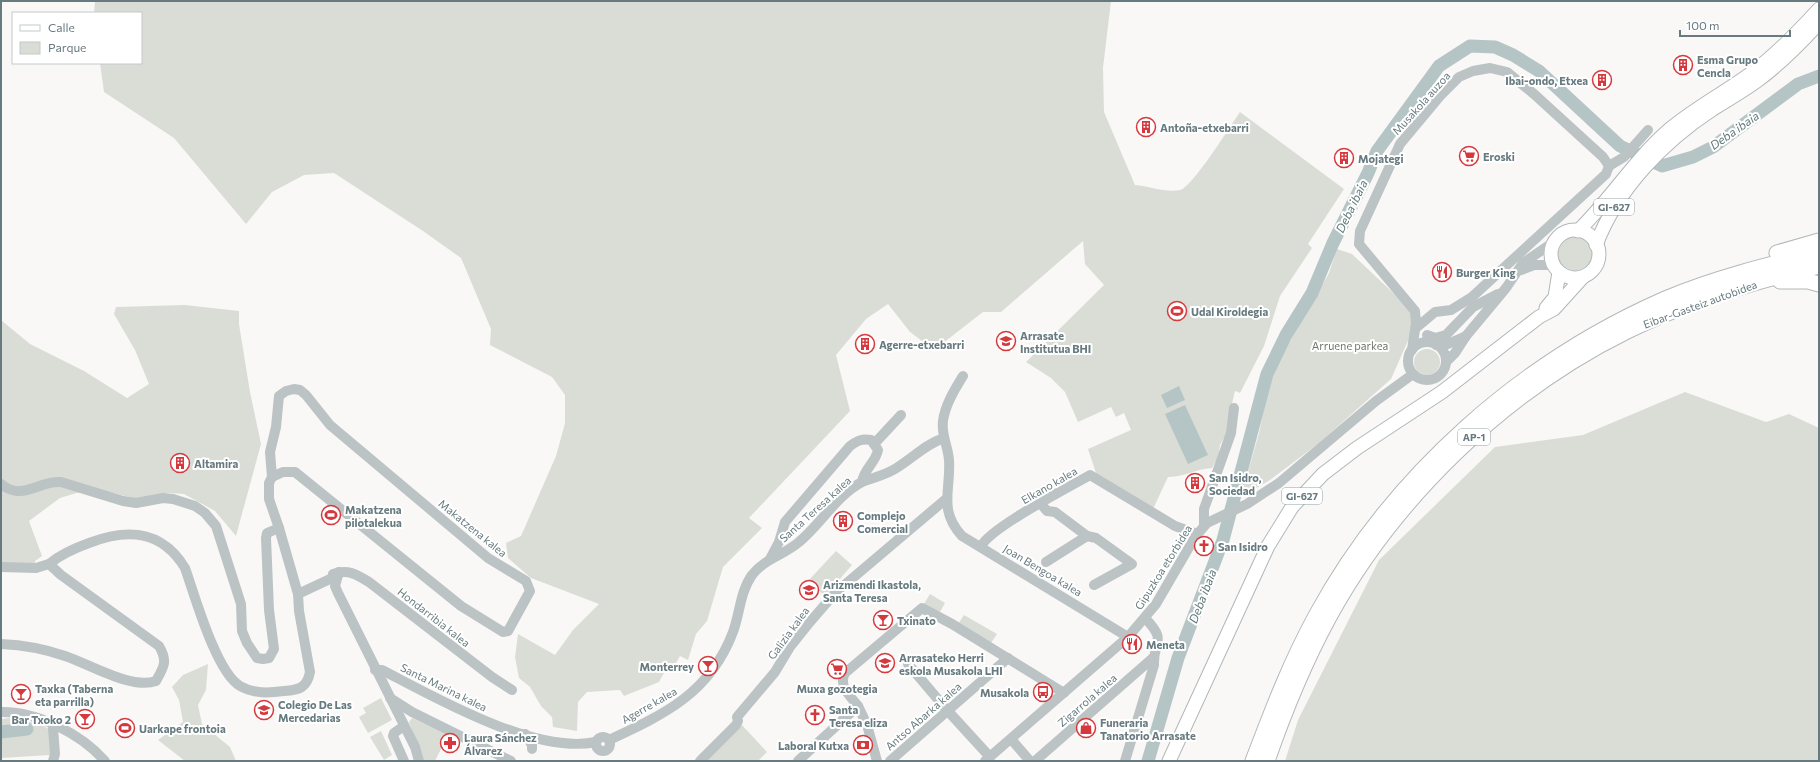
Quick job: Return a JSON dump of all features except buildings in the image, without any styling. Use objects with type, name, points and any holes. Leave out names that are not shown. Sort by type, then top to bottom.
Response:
[{"type":"highway","points":[[1622,320],[1648,302],[1684,286],[1758,259],[1819,241]]},
{"type":"highway","name":"Eibar-Gasteiz autobidea","points":[[1253,761],[1280,689],[1314,619],[1347,565],[1379,520],[1419,474],[1454,439],[1496,402],[1541,368],[1622,320],[1666,299],[1714,281],[1819,253]]},
{"type":"highway","name":"Eibar-Gasteiz autobidea","points":[[1267,761],[1308,658],[1329,616],[1357,570],[1388,528],[1427,482],[1462,446],[1503,412],[1551,376],[1626,332],[1676,310],[1762,281],[1819,266]]},
{"type":"highway","points":[[1762,281],[1808,281],[1819,284]]},
{"type":"main road","name":"GI-627","points":[[1539,317],[1555,297],[1556,268],[1551,254],[1554,242],[1564,233],[1578,231],[1594,216],[1688,115],[1730,88],[1768,60],[1795,35],[1819,9]]},
{"type":"main road","name":"GI-627","points":[[1664,141],[1758,80],[1797,46],[1819,23]]},
{"type":"main road","name":"GI-627","points":[[1169,761],[1268,546],[1292,507],[1306,490],[1357,448],[1442,392],[1539,317],[1554,309],[1583,276],[1593,270],[1596,265],[1598,252],[1596,244],[1604,223],[1636,171]]},
{"type":"main road","points":[[1578,231],[1592,238],[1596,244]]},
{"type":"main road","points":[[1556,268],[1566,276],[1574,278],[1583,276]]},
{"type":"street","name":"Musakola auzoa","points":[[1412,350],[1416,328],[1416,318],[1413,308],[1359,244],[1360,231],[1400,144],[1440,96],[1459,78],[1473,71],[1490,68],[1507,72],[1604,157],[1608,166]]},
{"type":"street","points":[[1466,336],[1448,344],[1432,341],[1421,343],[1412,350],[1408,360],[1409,367],[1413,374],[1424,380],[1436,378],[1444,370],[1446,362],[1444,353],[1432,341],[1427,328],[1433,318],[1448,313],[1471,297],[1606,174],[1608,166],[1624,157],[1646,132]]},
{"type":"street","points":[[1446,362],[1455,353],[1466,336],[1519,271],[1523,263],[1554,242]]},
{"type":"street","points":[[1519,271],[1527,266],[1534,265],[1556,268]]},
{"type":"street","points":[[1432,341],[1435,338],[1446,335],[1473,307],[1502,292]]},
{"type":"street","points":[[1416,328],[1435,312],[1451,310]]},
{"type":"street","name":"Gipuzkoa etorbidea","points":[[987,759],[1128,637],[1146,618],[1165,590],[1197,534],[1204,526],[1218,517],[1247,504],[1279,483],[1381,398],[1413,374]]},
{"type":"street","name":"Joan Bengoa kalea","points":[[963,376],[944,416],[944,438],[949,462],[946,499],[954,526],[962,536],[981,546],[1128,637]]},
{"type":"street","name":"Makatzena kalea","points":[[49,564],[58,556],[82,546],[114,536],[136,534],[148,536],[160,542],[171,549],[185,568],[220,662],[232,680],[240,686],[259,693],[299,690],[309,680],[310,672],[299,611],[298,594],[269,499],[269,483],[272,477],[270,452],[276,427],[279,396],[286,391],[294,389],[300,390],[311,399],[330,424],[488,558],[526,581],[530,591],[508,631],[503,632],[462,606],[295,472],[283,472],[272,477]]},
{"type":"street","points":[[1204,526],[1204,509],[1231,432],[1234,408]]},
{"type":"street","points":[[874,443],[901,415]]},
{"type":"street","points":[[770,559],[779,542],[785,522],[840,456],[858,440],[865,438],[871,440],[878,450],[877,456],[863,475],[862,482]]},
{"type":"street","name":"Santa Teresa kalea","points":[[741,603],[746,584],[753,574],[770,559],[779,556],[799,542],[835,504],[862,482],[895,469],[926,446],[944,438]]},
{"type":"street","name":"Elkano kalea","points":[[981,546],[987,537],[1090,475],[1175,526],[1197,534]]},
{"type":"street","points":[[1,484],[7,489],[27,491],[55,482],[123,501],[136,503],[163,498],[173,499],[204,512],[216,526],[241,604],[240,619],[247,643],[253,654],[257,658],[263,660],[269,658],[274,649],[269,610],[266,538],[267,533],[278,528]]},
{"type":"street","name":"Galizia kalea","points":[[700,761],[736,725],[738,721],[737,717],[775,672],[815,616],[844,585],[946,499]]},
{"type":"street","points":[[1041,504],[1047,511],[1055,512],[1087,536],[1096,538],[1132,564],[1094,585]]},
{"type":"street","points":[[1046,562],[1087,536]]},
{"type":"street","points":[[1,567],[36,568],[49,564],[159,646],[164,654],[165,667],[156,681],[139,684],[50,651],[13,644],[1,644]]},
{"type":"street","points":[[298,594],[323,581],[327,577],[339,572]]},
{"type":"street","points":[[339,572],[335,586],[375,670],[415,747],[419,761]]},
{"type":"street","name":"Hondarribia kalea","points":[[339,572],[353,572],[369,582],[492,677],[512,690]]},
{"type":"street","points":[[323,581],[335,586]]},
{"type":"street","name":"Agerre kalea","points":[[610,740],[657,716],[694,692],[709,675],[724,651],[733,633],[741,603]]},
{"type":"street","points":[[877,761],[867,725],[858,706],[842,685],[842,679],[845,673],[922,608],[1008,658],[1064,693]]},
{"type":"street","points":[[1125,761],[1154,665],[1154,657],[1159,637],[1158,632],[1146,618]]},
{"type":"street","name":"Zigarrola kalea","points":[[1034,761],[1154,657]]},
{"type":"street","name":"Antso Abarka kalea","points":[[890,761],[1008,658]]},
{"type":"street","points":[[908,664],[987,759]]},
{"type":"street","name":"Santa Marina kalea","points":[[375,670],[382,670],[473,716],[525,734],[545,740],[573,744],[596,742]]},
{"type":"street","points":[[390,698],[412,712],[511,761]]},
{"type":"street","points":[[798,761],[858,706]]},
{"type":"street","points":[[1,712],[16,712],[42,718],[53,723],[78,740],[104,761]]},
{"type":"street","points":[[404,761],[393,736],[412,712]]},
{"type":"street","points":[[1,716],[32,718],[53,728],[78,744],[97,761]]},
{"type":"street","points":[[53,728],[55,754],[53,761]]},
{"type":"street","points":[[606,750],[600,750],[596,742],[603,736],[610,740],[611,744],[606,750],[606,761]]},
{"type":"street","points":[[1011,739],[1030,761]]},
{"type":"green space","points":[[95,1],[1111,1],[1103,68],[1104,112],[1135,185],[1169,191],[1180,190],[1186,187],[1202,168],[1240,112],[1344,189],[1308,244],[1312,248],[1280,296],[1264,346],[1240,393],[1235,391],[1230,412],[1228,431],[1220,445],[1218,457],[1212,468],[1179,476],[1168,477],[1153,509],[1097,476],[1088,449],[1131,430],[1124,413],[1116,417],[1111,407],[1078,422],[1065,392],[1051,378],[1026,362],[1104,285],[1085,264],[1083,241],[1001,312],[983,312],[934,350],[910,332],[888,304],[866,319],[836,355],[850,411],[749,518],[762,528],[723,567],[707,621],[696,634],[688,660],[680,656],[673,668],[667,667],[659,682],[624,696],[620,690],[587,692],[578,702],[577,731],[553,727],[552,717],[541,706],[530,687],[519,678],[515,657],[518,634],[555,655],[573,630],[599,604],[531,578],[508,558],[506,543],[521,536],[556,456],[565,423],[565,395],[552,377],[490,345],[491,329],[461,258],[423,231],[334,173],[304,175],[272,192],[246,224],[174,138],[104,92],[100,64],[142,64],[142,12],[94,12]]},
{"type":"green space","points":[[1578,234],[1585,237],[1591,243],[1594,254],[1593,262],[1585,271],[1578,274],[1570,274],[1563,271],[1555,262],[1554,250],[1557,243],[1566,235]]},
{"type":"green space","name":"Arruene parkea","points":[[1337,249],[1352,254],[1409,308],[1413,314],[1411,334],[1391,379],[1319,443],[1270,480],[1241,497],[1259,433],[1271,375],[1329,273]]},
{"type":"green space","points":[[185,305],[239,311],[239,324],[250,392],[261,444],[236,536],[215,511],[184,494],[168,493],[137,499],[93,488],[60,498],[29,521],[42,556],[35,561],[35,563],[1,563],[1,320],[30,344],[84,371],[127,398],[149,384],[135,350],[114,314],[116,307]]},
{"type":"green space","points":[[1427,349],[1436,353],[1440,362],[1436,371],[1427,375],[1418,371],[1414,362],[1418,353]]},
{"type":"green space","points":[[1685,392],[1766,422],[1789,414],[1819,428],[1819,761],[1285,761],[1298,720],[1379,560],[1495,447],[1583,435]]},
{"type":"green space","points":[[836,551],[852,565],[825,596],[808,581]]},
{"type":"green space","points":[[930,594],[945,603],[940,612],[924,604]]},
{"type":"green space","points":[[964,615],[997,634],[991,643],[958,624]]},
{"type":"green space","points":[[208,664],[206,690],[198,705],[202,724],[230,747],[236,761],[185,761],[158,740],[183,722],[179,700],[172,687],[183,675]]},
{"type":"green space","points":[[381,698],[392,720],[368,733],[359,717],[366,713],[363,708]]},
{"type":"green space","points":[[10,718],[41,724],[50,730],[52,749],[50,750],[50,755],[1,758],[1,719]]},
{"type":"green space","points":[[412,718],[448,735],[435,761],[423,761],[409,722]]},
{"type":"green space","points":[[742,725],[767,752],[758,761],[706,761]]},
{"type":"green space","points":[[381,731],[392,755],[384,760],[370,737]]},
{"type":"shaded area","points":[[1179,386],[1185,400],[1167,408],[1161,395]]},
{"type":"shaded area","points":[[1185,405],[1208,455],[1188,464],[1165,414]]},
{"type":"waterway","name":"Deba ibaia","points":[[1148,761],[1178,658],[1223,540],[1267,374],[1286,335],[1312,293],[1333,243],[1368,173],[1377,151],[1439,66],[1470,46],[1495,47],[1513,55],[1539,71],[1620,146],[1662,166],[1693,157],[1713,147],[1798,84],[1819,76]]},
{"type":"waterway","points":[[1,732],[27,729]]},
{"type":"place","name":"Esma Grupo Cencla","points":[[1683,65]]},
{"type":"place","name":"Ibai-ondo, Etxea","points":[[1602,80]]},
{"type":"place","name":"Antoña-etxebarri","points":[[1146,127]]},
{"type":"place","name":"Eroski","points":[[1469,156]]},
{"type":"place","name":"Mojategi","points":[[1344,158]]},
{"type":"place","name":"Burger King","points":[[1442,272]]},
{"type":"place","name":"Udal Kiroldegia","points":[[1177,311]]},
{"type":"place","name":"Arrasate Institutua BHI","points":[[1006,341]]},
{"type":"place","name":"Agerre-etxebarri","points":[[865,344]]},
{"type":"place","name":"Altamira","points":[[180,463]]},
{"type":"place","name":"San Isidro, Sociedad","points":[[1195,483]]},
{"type":"place","name":"Makatzena pilotalekua","points":[[331,515]]},
{"type":"place","name":"Complejo Comercial","points":[[843,521]]},
{"type":"place","name":"San Isidro","points":[[1204,546]]},
{"type":"place","name":"Arizmendi Ikastola, Santa Teresa","points":[[809,590]]},
{"type":"place","name":"Txinato","points":[[883,620]]},
{"type":"place","name":"Meneta","points":[[1132,644]]},
{"type":"place","name":"Arrasateko Herri eskola Musakola LHI","points":[[885,663]]},
{"type":"place","name":"Monterrey","points":[[708,666]]},
{"type":"place","name":"Muxa gozotegia","points":[[837,669]]},
{"type":"place","name":"Musakola","points":[[1043,692]]},
{"type":"place","name":"Taxka (Taberna eta parrilla)","points":[[21,694]]},
{"type":"place","name":"Colegio De Las Mercedarias","points":[[264,710]]},
{"type":"place","name":"Santa Teresa eliza","points":[[815,715]]},
{"type":"place","name":"Bar Txoko 2","points":[[85,719]]},
{"type":"place","name":"Uarkape frontoia","points":[[125,728]]},
{"type":"place","name":"Funeraria Tanatorio Arrasate","points":[[1086,728]]},
{"type":"place","name":"Laura Sánchez Álvarez","points":[[450,743]]},
{"type":"place","name":"Laboral Kutxa","points":[[863,745]]}]
